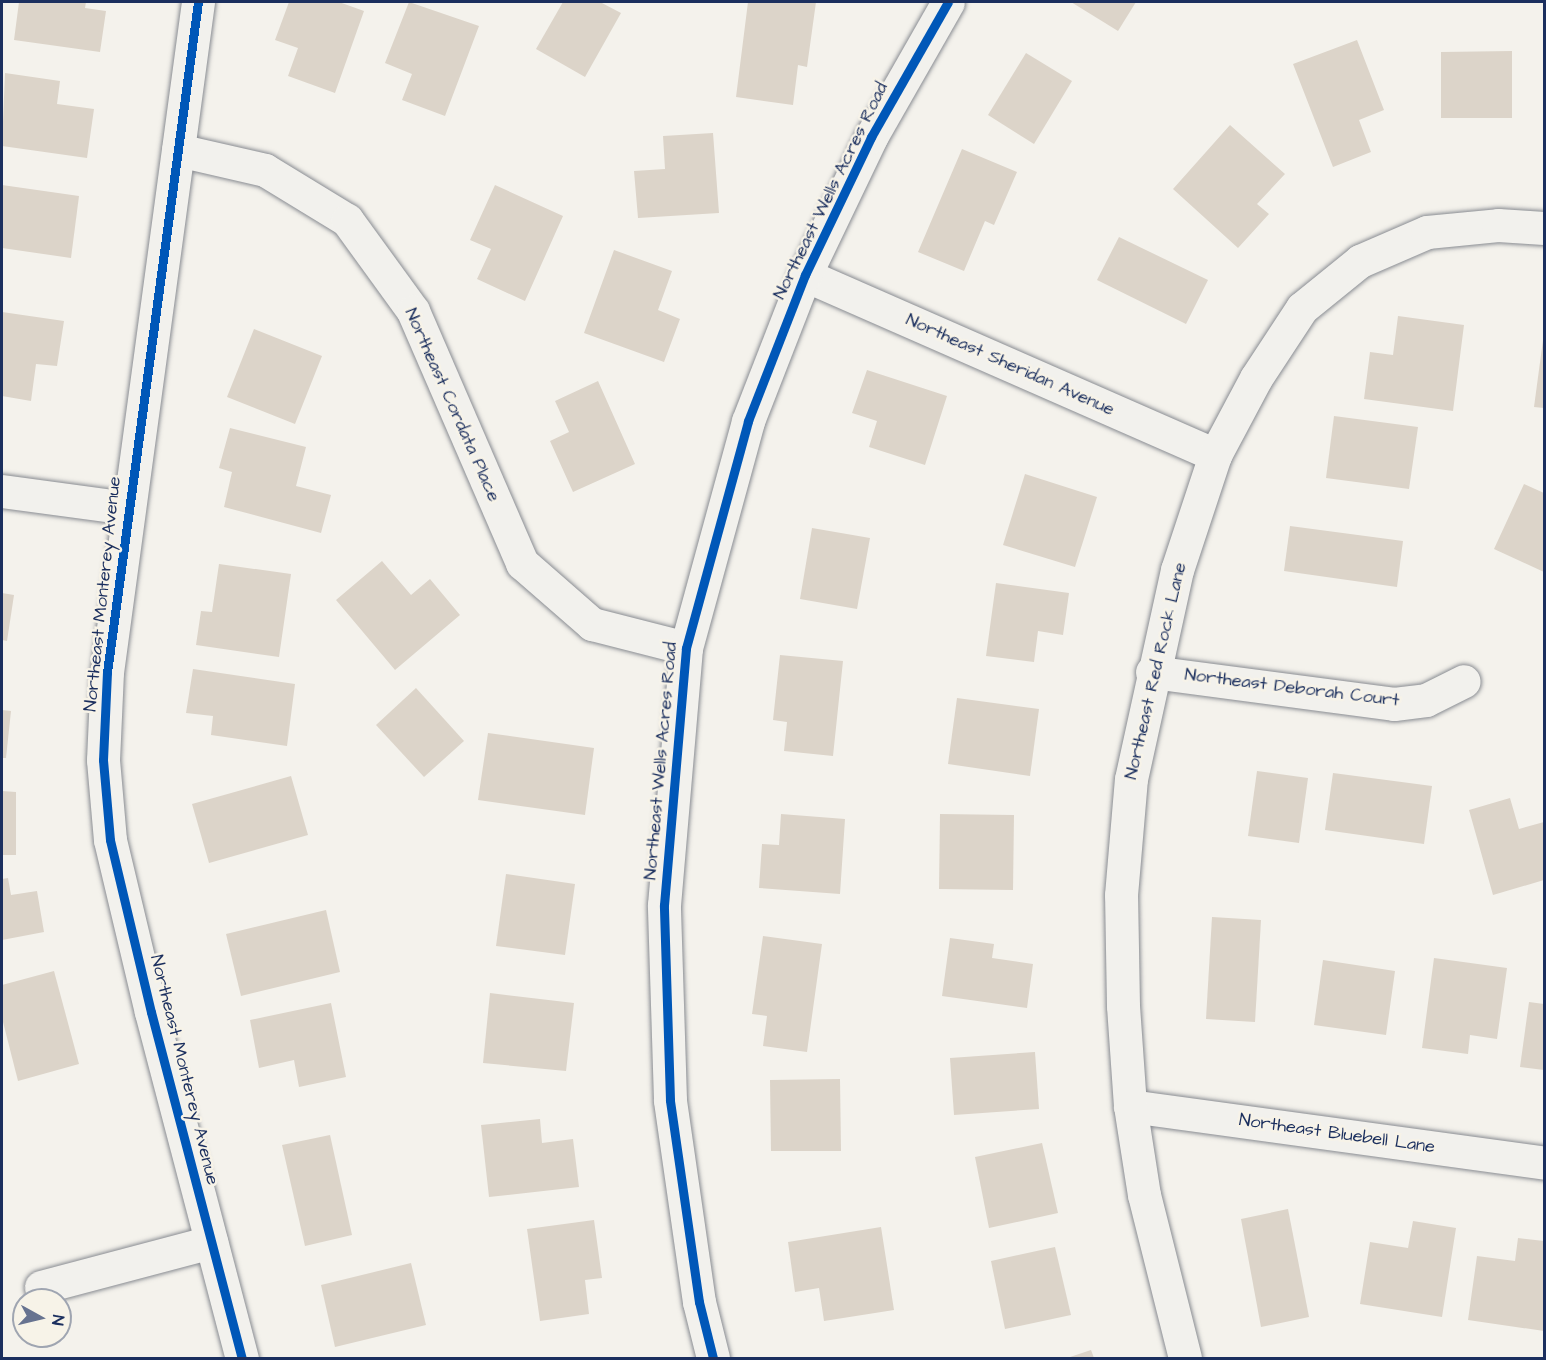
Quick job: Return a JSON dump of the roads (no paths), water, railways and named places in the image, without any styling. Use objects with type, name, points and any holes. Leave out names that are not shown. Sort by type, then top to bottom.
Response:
[{"type":"street","name":"Northeast Monterey Avenue","points":[[198,2],[107,672],[103,760],[110,840],[242,1359]]},
{"type":"street","name":"Northeast Wells Acres Road","points":[[714,1359],[699,1302],[670,1100],[664,905],[686,648],[748,421],[805,275],[871,137],[948,2]]},
{"type":"street","name":"Northeast Cordata Place","points":[[178,150],[265,170],[347,220],[413,311],[522,563],[592,624],[686,648]]},
{"type":"street","name":"Northeast Red Rock Lane","points":[[1185,1359],[1144,1195],[1130,1106],[1123,1006],[1121,895],[1131,779],[1152,672],[1177,570],[1215,455],[1256,378],[1302,308],[1360,261],[1427,232],[1498,225],[1545,228]]},
{"type":"street","name":"Northeast Sheridan Avenue","points":[[805,275],[1215,455]]},
{"type":"street","points":[[2,491],[128,508]]},
{"type":"street","name":"Northeast Deborah Court","points":[[1152,672],[1394,704],[1426,700],[1464,681]]},
{"type":"street","name":"Northeast Bluebell Lane","points":[[1130,1106],[1545,1162]]},
{"type":"street","points":[[41,1287],[211,1242]]}]
